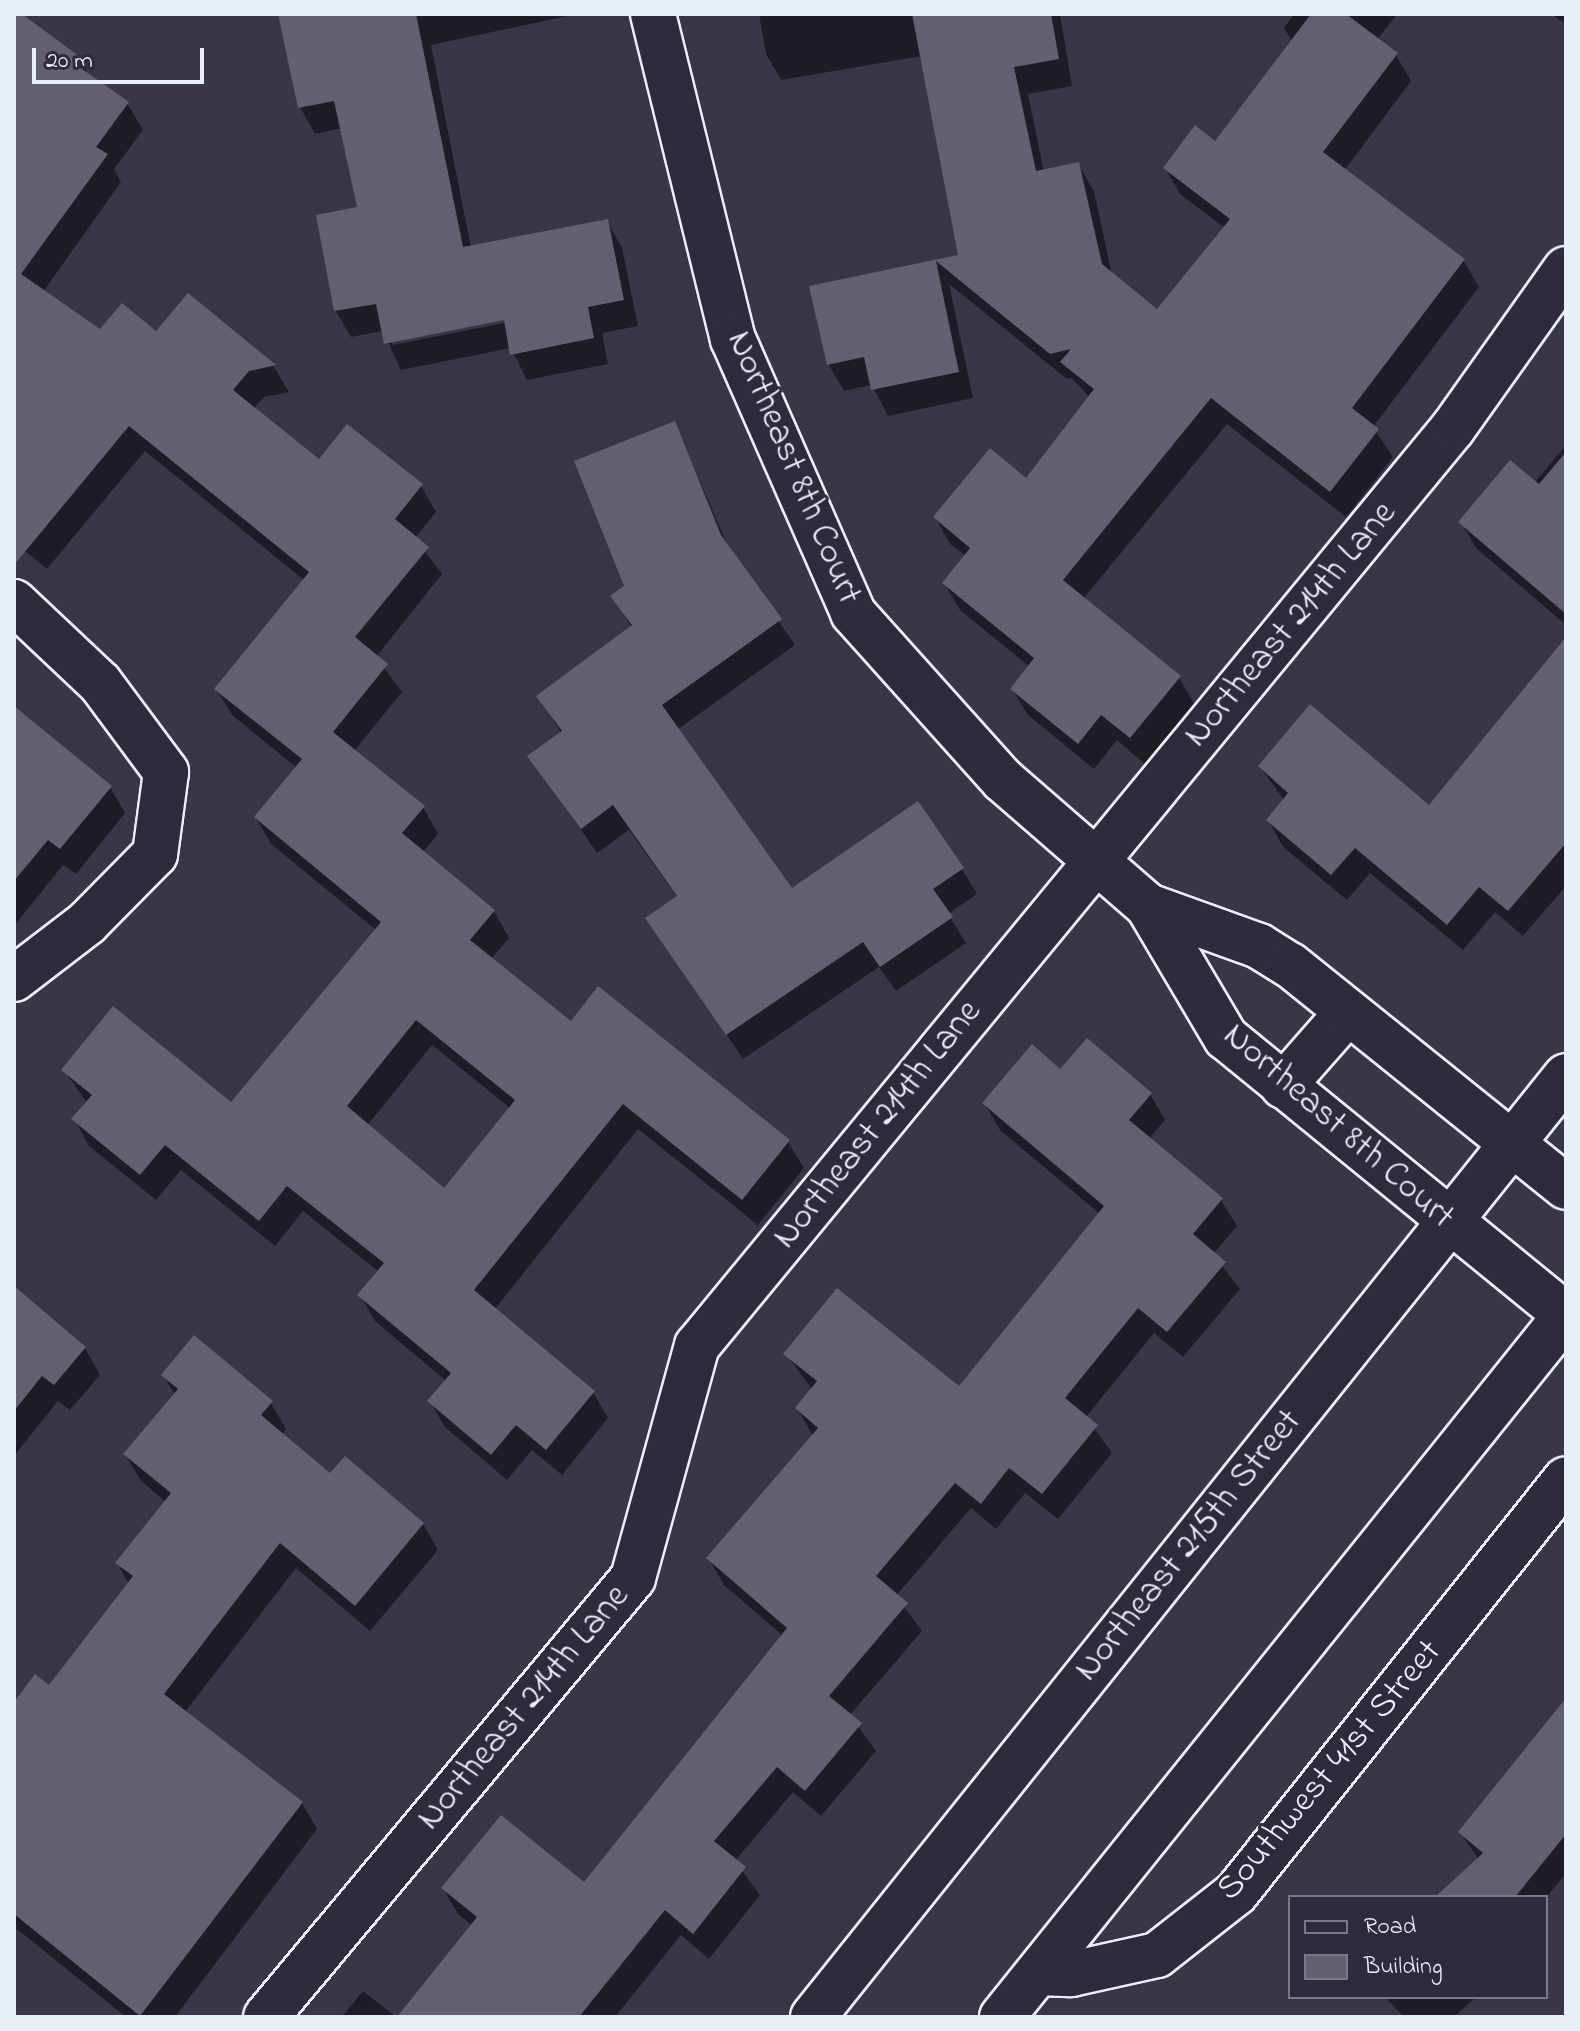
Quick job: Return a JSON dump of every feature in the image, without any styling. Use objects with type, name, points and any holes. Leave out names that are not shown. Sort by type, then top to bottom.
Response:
[{"type":"street","name":"Northeast 8th Court","points":[[653,14],[733,339],[853,613],[1003,780],[1148,906],[1259,946],[1348,1012],[1566,1187]]},
{"type":"street","name":"Northeast 214th Lane","points":[[266,2017],[633,1578],[697,1346],[1453,428],[1566,269]]},
{"type":"street","points":[[14,602],[100,683],[166,772],[155,854],[87,923],[14,979]]},
{"type":"street","name":"Northeast 8th Court","points":[[1148,906],[1226,1038],[1566,1315]]},
{"type":"street","points":[[1283,1086],[1348,1012]]},
{"type":"street","name":"Northeast 215th Street","points":[[813,2017],[1566,1076]]},
{"type":"street","points":[[1002,2017],[1566,1315]]},
{"type":"street","name":"Southwest 41st Street","points":[[1038,1973],[1071,1974],[1157,1955],[1236,1893],[1566,1479]]},
{"type":"building","points":[[14,14],[22,14],[80,57],[75,64],[129,102],[96,147],[108,154],[21,274],[100,329],[122,303],[156,331],[188,293],[276,365],[249,371],[233,390],[319,459],[347,424],[423,484],[395,519],[429,547],[355,637],[388,664],[333,732],[425,806],[402,833],[495,910],[470,940],[571,1021],[598,986],[790,1140],[742,1200],[623,1104],[474,1290],[595,1391],[546,1450],[516,1425],[491,1455],[427,1401],[451,1373],[357,1295],[384,1263],[287,1186],[259,1221],[165,1145],[140,1175],[71,1119],[92,1095],[61,1070],[113,1006],[231,1102],[381,922],[254,817],[302,759],[214,689],[309,572],[129,426],[14,565]],"holes":[[[416,1020],[515,1100],[444,1188],[347,1106]]]},
{"type":"building","points":[[278,14],[416,14],[463,247],[608,219],[624,300],[588,307],[594,338],[510,355],[504,320],[384,344],[376,304],[334,311],[316,215],[357,207],[334,101],[298,108]]},
{"type":"building","points":[[912,14],[1051,14],[1059,59],[1014,67],[1036,171],[1079,162],[1102,264],[1157,309],[1230,219],[1163,168],[1195,125],[1215,141],[1311,14],[1346,14],[1398,53],[1323,152],[1465,259],[1352,408],[1379,429],[1330,492],[1211,398],[1063,580],[1181,676],[1130,738],[1101,715],[1078,744],[1010,689],[1034,658],[942,583],[970,548],[933,517],[990,448],[1026,478],[1094,389],[1060,362],[1071,349],[1050,354],[936,261],[959,372],[871,390],[864,357],[827,365],[809,286],[958,255]]},
{"type":"building","points":[[675,421],[721,535],[782,619],[662,705],[792,888],[918,801],[964,868],[933,889],[953,917],[880,967],[863,942],[726,1035],[645,918],[677,896],[613,805],[581,829],[527,756],[562,731],[536,696],[632,625],[610,596],[624,586],[574,461]]},
{"type":"building","points":[[1566,452],[1566,614],[1458,522],[1510,460],[1539,484]]},
{"type":"building","points":[[1566,637],[1566,843],[1508,911],[1479,887],[1447,925],[1355,848],[1331,875],[1266,820],[1288,793],[1258,766],[1310,704],[1429,805]]},
{"type":"building","points":[[14,706],[112,786],[60,849],[48,840],[14,881]]},
{"type":"building","points":[[1087,1038],[1152,1093],[1129,1120],[1223,1198],[1193,1234],[1226,1262],[1167,1332],[1138,1308],[1065,1398],[1098,1425],[1042,1494],[1009,1468],[981,1504],[955,1483],[876,1576],[908,1603],[829,1696],[862,1723],[805,1791],[777,1767],[714,1841],[746,1867],[693,1934],[665,1910],[579,2017],[397,2017],[477,1917],[441,1888],[501,1815],[584,1882],[787,1628],[706,1558],[818,1428],[795,1408],[817,1381],[783,1354],[837,1288],[959,1386],[1104,1206],[982,1103],[1032,1044],[1060,1069]]},
{"type":"building","points":[[14,1286],[86,1347],[54,1385],[42,1376],[14,1411]]},
{"type":"building","points":[[194,1335],[273,1401],[261,1415],[330,1473],[345,1456],[424,1523],[355,1606],[280,1543],[164,1694],[303,1802],[140,2016],[14,1914],[14,1702],[35,1674],[49,1685],[133,1576],[115,1563],[171,1493],[123,1454],[178,1389],[161,1375]]},
{"type":"building","points":[[1566,1698],[1566,1834],[1517,1895],[1437,1895],[1483,1853],[1458,1832]]}]
